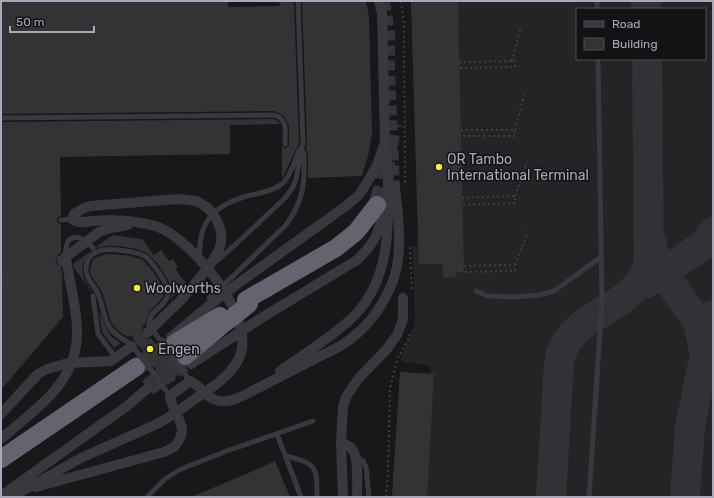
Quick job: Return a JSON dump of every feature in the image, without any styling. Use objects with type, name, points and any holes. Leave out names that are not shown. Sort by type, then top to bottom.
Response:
[{"type":"highway","points":[[180,346],[220,315],[248,302],[271,286],[346,240],[364,224],[377,205]]},
{"type":"highway","points":[[1,459],[136,367]]},
{"type":"street","points":[[254,390],[354,316],[377,283],[387,240],[388,175],[385,142],[382,14],[379,1]]},
{"type":"street","points":[[180,346],[220,315],[233,282],[286,249],[359,195],[377,165],[385,142]]},
{"type":"street","points":[[220,315],[258,320],[357,260],[368,249],[380,230],[388,175]]},
{"type":"street","points":[[26,489],[170,450],[180,439],[182,428],[180,419],[170,402],[170,396],[190,381],[197,384],[213,399],[218,401],[235,400],[353,338],[368,323],[383,303],[394,278],[399,240],[395,187]]},
{"type":"street","points":[[11,497],[81,458],[168,418],[220,382],[232,369],[239,358],[243,345],[238,316],[226,294],[200,260],[178,239],[155,226],[129,220],[77,222],[72,219],[74,214],[84,208],[178,199],[198,201],[208,208],[220,226],[222,236],[221,243],[215,258],[197,282],[182,299],[149,331]]},
{"type":"street","points":[[1,439],[54,392],[69,370],[76,346],[77,330],[64,259],[90,245],[99,232],[110,228],[127,225],[155,226]]},
{"type":"street","points":[[343,497],[341,442],[346,397],[358,379],[387,349],[397,335],[403,319],[403,298]]},
{"type":"street","points":[[1,414],[42,371],[56,365],[68,363],[106,362],[116,358],[134,344]]},
{"type":"street","points":[[1,496],[150,388]]},
{"type":"street","points":[[341,442],[353,449],[356,457],[357,497]]},
{"type":"lane","points":[[233,282],[286,225],[298,206],[303,186],[298,1]]},
{"type":"lane","points":[[589,497],[602,300],[598,60]]},
{"type":"lane","points":[[1,118],[274,115],[281,118],[283,121],[285,126],[286,144]]},
{"type":"lane","points":[[200,260],[199,240],[205,224],[209,219],[224,204],[269,190],[284,181],[295,162],[302,135]]},
{"type":"lane","points":[[197,282],[222,256],[285,198],[293,187],[296,179],[303,143]]},
{"type":"lane","points":[[61,220],[72,219]]},
{"type":"lane","points":[[170,396],[134,344],[116,336],[104,317],[99,295],[88,278],[86,271],[89,259],[98,251],[107,248],[133,252],[145,257],[154,267],[167,286],[168,296],[160,307],[150,316],[149,331],[190,381]]},
{"type":"lane","points":[[476,291],[487,296],[516,297],[539,295],[554,291],[601,257]]},
{"type":"lane","points":[[93,296],[99,337],[116,358]]},
{"type":"lane","points":[[147,497],[165,479],[179,470],[313,421]]},
{"type":"lane","points":[[278,434],[301,497]]},
{"type":"lane","points":[[286,456],[309,463],[312,466],[317,484],[317,497]]},
{"type":"lane","points":[[356,457],[363,461],[366,467],[369,497]]},
{"type":"path","points":[[512,61],[521,27]]},
{"type":"path","points":[[459,62],[515,61],[515,67],[459,68]]},
{"type":"path","points":[[461,136],[515,136],[515,130],[524,95]]},
{"type":"path","points":[[461,130],[515,130]]},
{"type":"path","points":[[463,205],[515,203],[515,196],[526,162]]},
{"type":"path","points":[[462,198],[515,196]]},
{"type":"path","points":[[464,272],[515,271],[515,265],[528,231]]},
{"type":"path","points":[[464,266],[515,265]]},
{"type":"shaded area","points":[[411,1],[713,1],[713,497],[392,497],[400,372],[431,374],[430,367],[421,364],[404,362],[401,360],[413,328],[415,317],[413,246],[418,246]]},
{"type":"building","points":[[1,1],[228,1],[228,7],[280,6],[279,1],[294,1],[299,143],[284,175],[282,178],[282,146],[285,148],[289,146],[289,126],[284,116],[275,111],[1,114]]},
{"type":"building","points":[[302,1],[366,1],[369,17],[372,132],[369,152],[362,176],[308,178]]},
{"type":"building","name":"OR Tambo International Terminal","points":[[411,1],[458,1],[464,272],[456,273],[456,277],[443,278],[443,264],[419,264]]},
{"type":"building","points":[[273,119],[280,124],[230,125],[230,154],[60,157],[61,216],[58,217],[57,220],[58,223],[61,224],[61,252],[56,257],[56,260],[57,264],[61,266],[62,273],[63,317],[1,390],[1,122]]},
{"type":"building","points":[[113,235],[142,239],[154,255],[161,250],[169,261],[173,259],[178,267],[175,269],[186,283],[170,300],[172,293],[169,282],[158,264],[148,254],[137,249],[120,246],[106,246],[97,248],[97,246]]},
{"type":"building","points":[[91,251],[84,261],[82,270],[84,279],[93,292],[74,268],[73,264]]},
{"type":"building","points":[[107,254],[125,255],[142,259],[162,285],[164,293],[163,297],[149,313],[145,324],[142,326],[143,328],[141,334],[145,339],[151,338],[178,375],[167,384],[131,335],[128,337],[118,331],[111,322],[102,292],[91,275],[90,270],[93,259]]},
{"type":"building","points":[[99,310],[107,330],[112,337],[121,343],[114,348],[102,332]]},
{"type":"building","points":[[400,372],[434,374],[427,497],[392,497]]},
{"type":"building","points":[[275,461],[290,497],[191,497],[246,474]]},
{"type":"taxiway","points":[[646,1],[646,8]]},
{"type":"taxiway","points":[[551,497],[559,363],[565,346],[574,332],[630,293],[641,280],[649,263],[647,60]]},
{"type":"taxiway","points":[[647,283],[702,246],[707,242],[713,232]]},
{"type":"taxiway","points":[[651,240],[654,254],[660,268],[697,321],[704,352]]},
{"type":"taxiway","points":[[685,497],[690,427],[713,315]]},
{"type":"tunnel","points":[[385,1],[390,32],[390,71],[395,187]]},
{"type":"tunnel","points":[[377,205],[384,183],[387,154],[393,124]]},
{"type":"tunnel","points":[[1,280],[32,273],[62,260]]},
{"type":"tunnel","points":[[136,342],[147,333]]},
{"type":"tunnel","points":[[136,367],[171,337]]},
{"type":"tunnel","points":[[136,367],[175,343]]},
{"type":"tunnel","points":[[148,388],[185,356]]},
{"type":"tunnel","points":[[152,389],[191,364]]},
{"type":"place","name":"OR Tambo International Terminal","points":[[439,167]]},
{"type":"place","name":"Woolworths","points":[[137,288]]},
{"type":"place","name":"Engen","points":[[150,349]]}]
